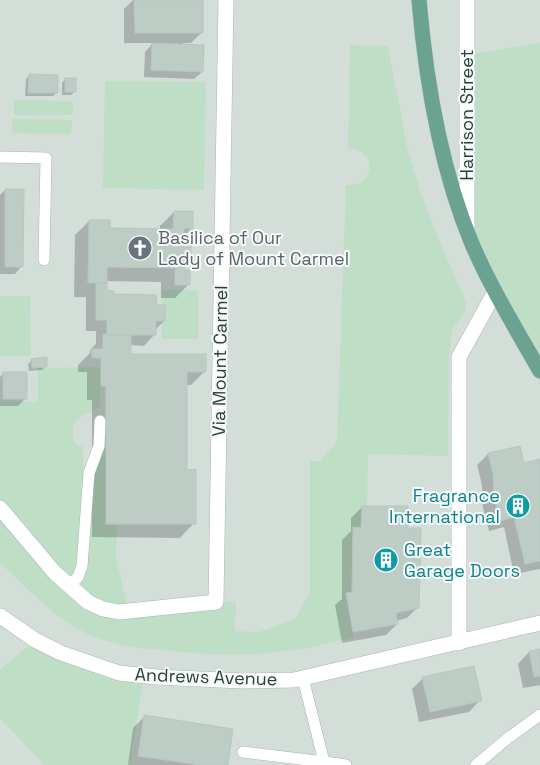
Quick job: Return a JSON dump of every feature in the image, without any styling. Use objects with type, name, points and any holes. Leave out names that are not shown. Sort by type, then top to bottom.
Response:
[{"type":"main road","points":[[419,0],[423,51],[450,183],[467,229],[495,292],[540,371]]},
{"type":"street","name":"Via Mount Carmel","points":[[69,586],[88,602],[103,609],[119,612],[216,602],[226,0]]},
{"type":"street","name":"Harrison Street","points":[[467,0],[467,229]]},
{"type":"street","points":[[459,643],[459,357],[495,292]]},
{"type":"street","points":[[0,508],[50,567],[69,586]]},
{"type":"street","name":"Andrews Avenue","points":[[0,616],[35,640],[61,653],[119,673],[242,682],[303,678],[540,623]]},
{"type":"lane","points":[[0,156],[46,158],[44,260]]},
{"type":"lane","points":[[69,586],[78,577],[82,566],[89,473],[100,446],[100,421]]},
{"type":"lane","points":[[303,678],[324,762]]},
{"type":"lane","points":[[476,765],[508,738],[540,715]]},
{"type":"lane","points":[[243,752],[346,765]]},
{"type":"shaded area","points":[[0,0],[540,0],[540,765],[130,765],[143,676],[35,640],[0,669]]},
{"type":"shaded area","points":[[0,719],[44,765],[0,765]]},
{"type":"green space","points":[[540,43],[540,371],[473,244],[467,55]]},
{"type":"green space","points":[[350,45],[388,46],[407,146],[420,191],[440,243],[466,301],[466,309],[452,330],[449,360],[448,456],[368,454],[367,505],[362,506],[361,528],[353,528],[352,592],[346,593],[354,637],[282,652],[212,654],[134,647],[106,641],[88,634],[52,611],[0,563],[0,401],[38,402],[38,368],[101,367],[100,406],[77,421],[74,425],[73,436],[76,444],[83,447],[83,475],[89,475],[99,446],[106,447],[106,523],[117,523],[116,558],[129,611],[236,601],[235,631],[259,632],[295,619],[310,593],[310,461],[320,461],[337,442],[346,185],[363,181],[368,175],[370,168],[365,155],[348,149]]},
{"type":"green space","points":[[105,81],[206,82],[204,190],[103,188]]},
{"type":"green space","points":[[14,100],[73,101],[73,115],[14,115]]},
{"type":"green space","points":[[12,119],[72,120],[71,134],[12,133]]},
{"type":"green space","points":[[162,290],[198,290],[198,339],[162,339],[162,321],[165,321],[166,305],[162,305]]},
{"type":"green space","points":[[0,296],[30,296],[31,356],[0,356]]},
{"type":"green space","points":[[35,640],[144,676],[130,765],[44,765],[0,719],[0,669]]},
{"type":"building","points":[[134,0],[203,0],[203,33],[135,33]]},
{"type":"building","points":[[152,43],[204,45],[203,72],[151,70]]},
{"type":"building","points":[[29,74],[58,75],[58,93],[28,93]]},
{"type":"building","points":[[65,78],[76,78],[76,92],[65,92]]},
{"type":"building","points":[[5,189],[24,189],[23,267],[5,267]]},
{"type":"building","name":"Basilica of Our Lady of Mount Carmel","points":[[174,211],[193,211],[193,229],[184,228],[184,242],[191,243],[191,254],[185,254],[185,270],[190,270],[190,285],[175,285],[175,268],[107,267],[107,283],[88,283],[89,220],[110,220],[110,228],[173,229]]},
{"type":"building","points":[[96,283],[107,283],[107,290],[114,291],[114,294],[156,295],[157,305],[166,305],[165,321],[156,321],[156,335],[107,335],[107,320],[96,320]]},
{"type":"building","points":[[103,334],[131,335],[131,354],[206,354],[206,372],[187,372],[187,470],[196,469],[196,524],[106,524],[106,386],[101,386],[101,358],[92,358],[91,349],[103,349]]},
{"type":"building","points":[[47,357],[47,367],[32,368],[31,359]]},
{"type":"building","points":[[3,372],[27,372],[27,399],[3,399]]},
{"type":"building","name":"Fragrance International","points":[[520,446],[524,463],[540,459],[540,561],[525,564],[514,517],[500,521],[494,496],[493,473],[488,453]]},
{"type":"building","name":"Great Garage Doors","points":[[362,506],[408,506],[408,528],[421,528],[419,608],[396,613],[398,624],[353,632],[346,593],[352,592],[353,527],[361,528]]},
{"type":"building","points":[[540,649],[540,676],[534,677],[529,651]]},
{"type":"building","points":[[474,666],[482,701],[430,712],[422,677]]},
{"type":"building","points":[[144,715],[233,729],[228,765],[200,765],[138,756]]},
{"type":"place","name":"Basilica of Our Lady of Mount Carmel","points":[[140,248]]},
{"type":"place","name":"Fragrance International","points":[[518,506]]},
{"type":"place","name":"Great Garage Doors","points":[[386,560]]}]
